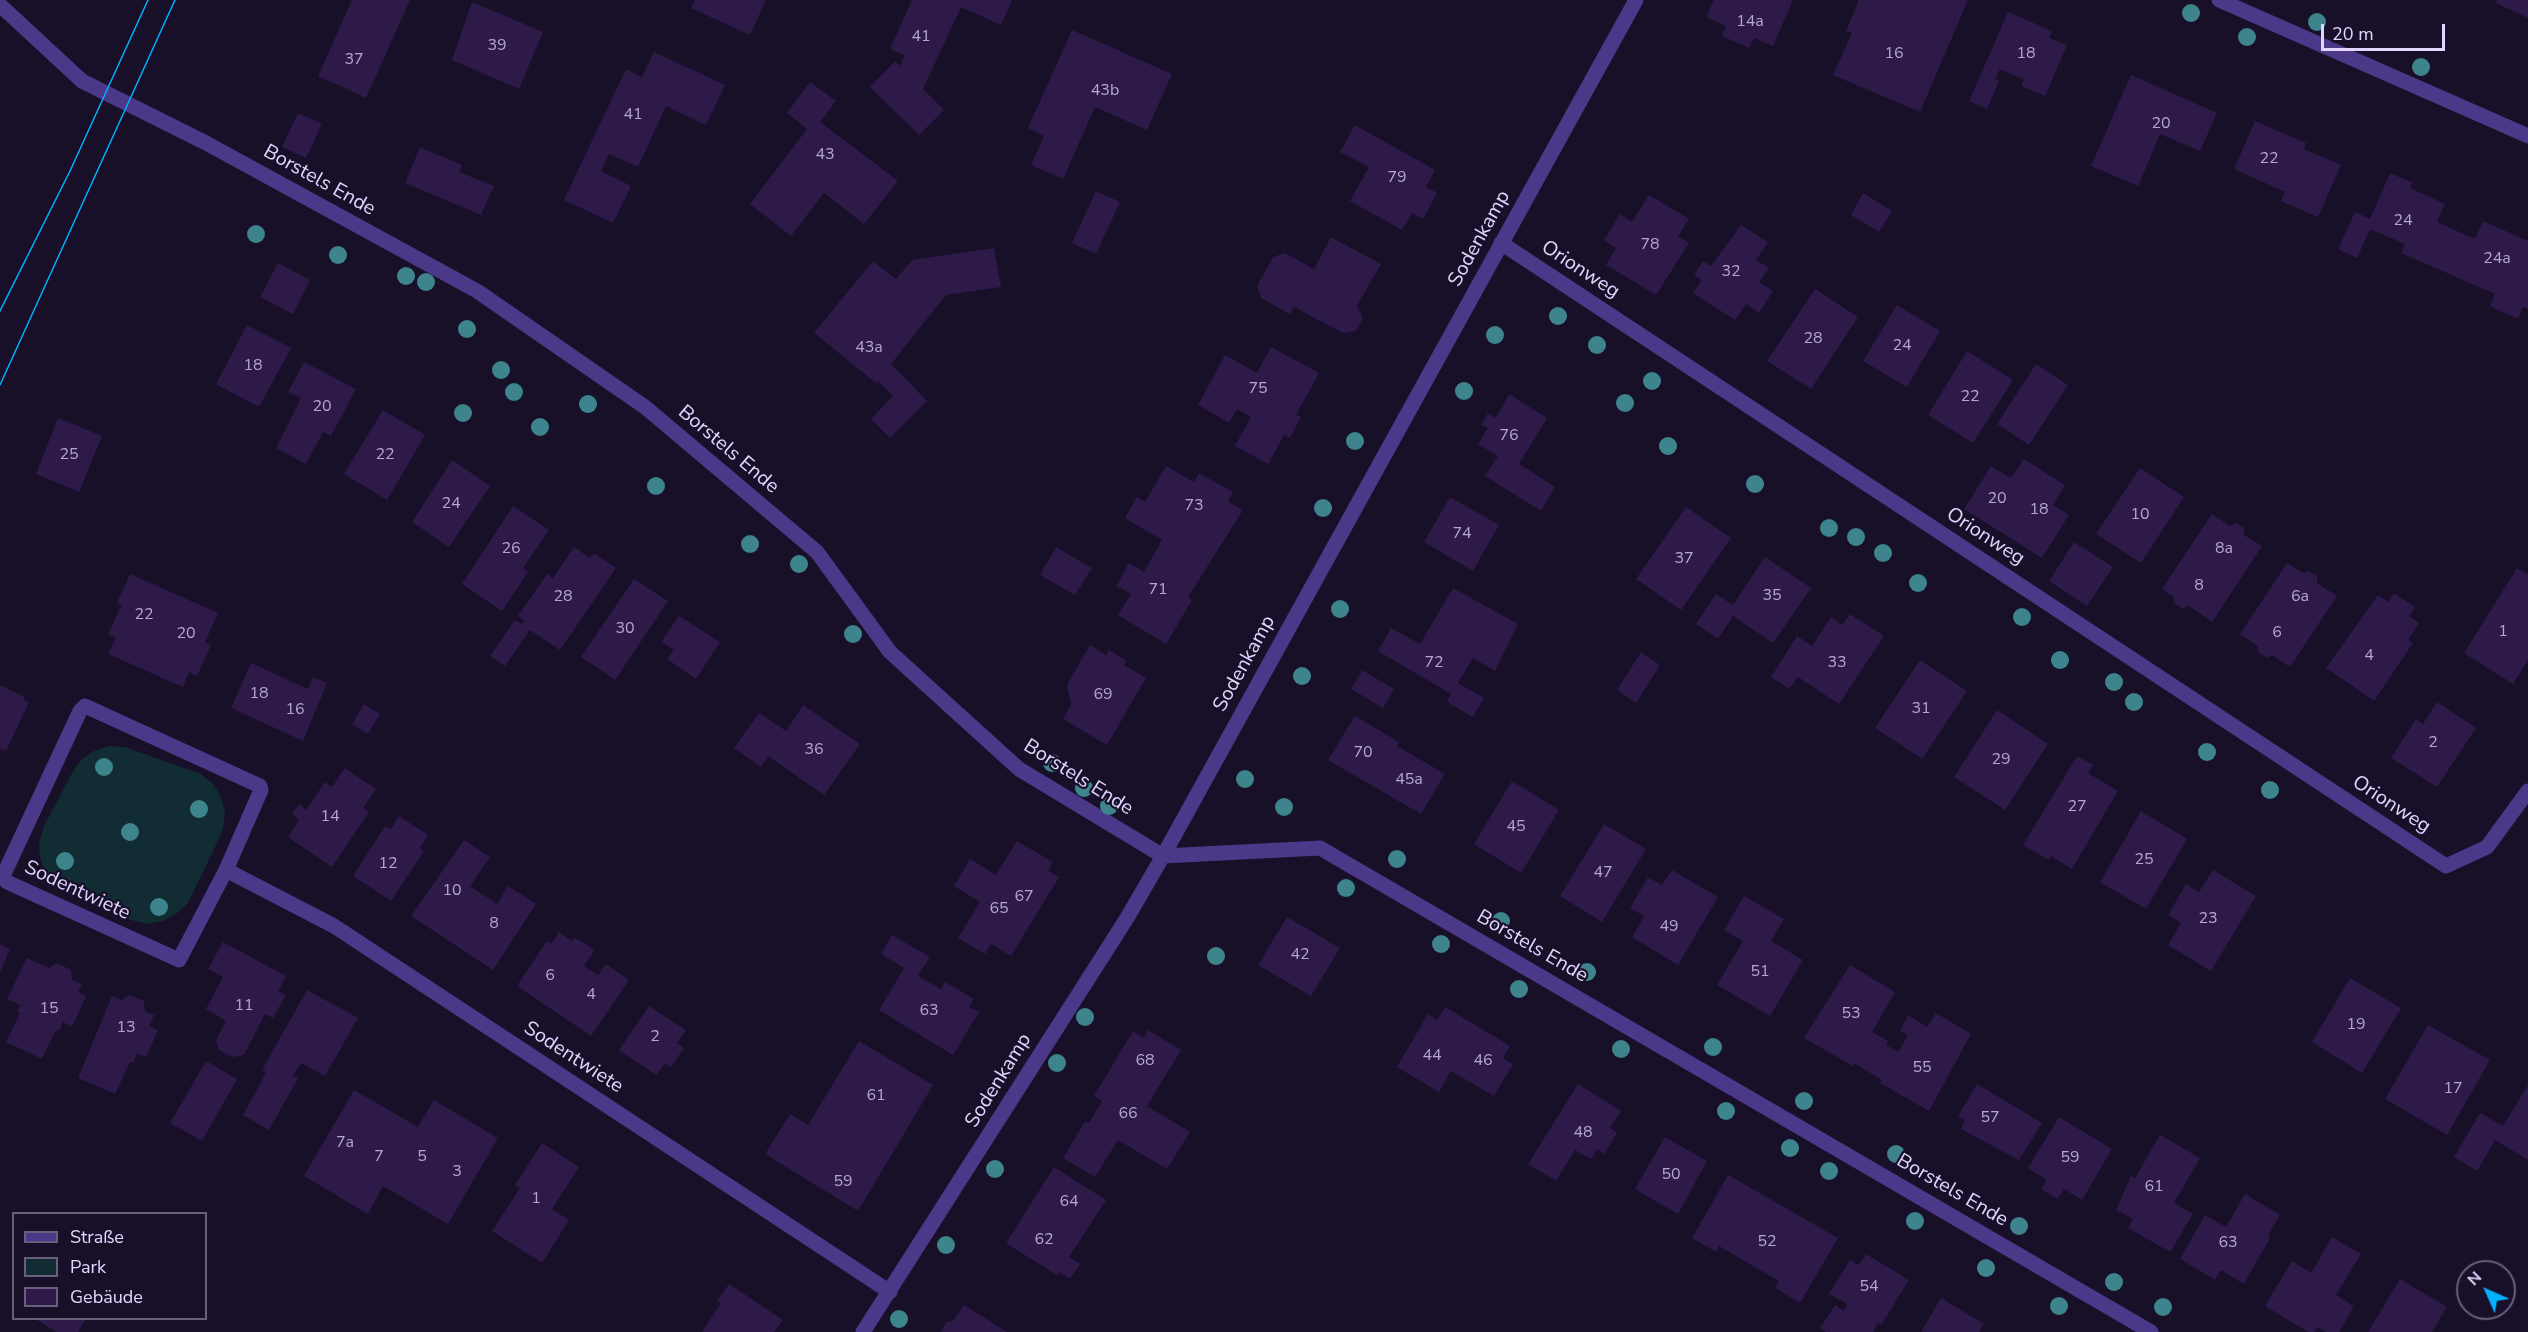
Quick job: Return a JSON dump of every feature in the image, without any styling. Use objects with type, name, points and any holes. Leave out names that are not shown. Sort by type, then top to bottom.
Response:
[{"type":"street","name":"Sodenkamp","points":[[863,1332],[1163,856],[1636,0]]},
{"type":"street","points":[[2219,0],[2528,136]]},
{"type":"street","name":"Borstels Ende","points":[[0,5],[82,81],[206,143],[477,291],[645,407],[817,552],[890,652],[1019,769],[1163,856],[1320,848],[2151,1332]]},
{"type":"street","name":"Orionweg","points":[[1501,243],[2446,866],[2487,847],[2528,791]]},
{"type":"street","name":"Sodentwiete","points":[[85,706],[260,786],[261,790],[226,870],[179,960],[7,882],[3,876],[80,711],[85,706]]},
{"type":"street","name":"Sodentwiete","points":[[226,870],[334,926],[890,1292]]},
{"type":"green space","points":[[109,746],[125,747],[201,774],[213,784],[221,797],[225,813],[223,829],[217,843],[188,903],[176,914],[163,921],[147,924],[131,920],[71,894],[56,886],[46,873],[40,858],[39,842],[44,826],[72,773],[81,760],[94,751]]},
{"type":"building","points":[[352,0],[410,0],[366,98],[318,76]]},
{"type":"building","points":[[695,0],[766,0],[750,35],[691,8]]},
{"type":"building","points":[[912,0],[1012,0],[1001,25],[961,7],[923,89],[944,110],[919,135],[870,87],[895,61],[900,66],[904,55],[890,49]]},
{"type":"building","points":[[1714,0],[1793,0],[1773,46],[1754,38],[1749,48],[1722,36],[1726,26],[1706,17]]},
{"type":"building","points":[[1859,0],[1968,0],[1920,112],[1833,75],[1852,33],[1846,31]]},
{"type":"building","points":[[2497,0],[2528,0],[2528,18],[2496,3]]},
{"type":"building","points":[[472,2],[543,32],[519,89],[452,60]]},
{"type":"building","points":[[2008,12],[2052,31],[2049,38],[2067,45],[2045,96],[2021,86],[2024,80],[2000,69],[1995,79],[1999,81],[1987,109],[1969,101]]},
{"type":"building","points":[[1072,30],[1172,74],[1147,130],[1095,107],[1063,179],[1031,165],[1044,136],[1028,128]]},
{"type":"building","points":[[654,52],[725,85],[706,125],[666,106],[638,167],[609,154],[601,171],[631,186],[613,223],[564,200],[626,69],[642,77]]},
{"type":"building","points":[[2131,75],[2217,113],[2200,151],[2160,134],[2138,186],[2091,166]]},
{"type":"building","points":[[810,82],[836,101],[820,122],[898,181],[864,224],[824,193],[791,236],[750,204],[807,129],[787,113]]},
{"type":"building","points":[[298,113],[322,124],[306,158],[282,147]]},
{"type":"building","points":[[2255,121],[2306,143],[2304,149],[2341,165],[2318,217],[2281,201],[2285,192],[2234,169]]},
{"type":"building","points":[[1355,125],[1435,170],[1426,187],[1437,193],[1423,219],[1412,213],[1402,230],[1350,201],[1369,167],[1340,152]]},
{"type":"building","points":[[420,147],[462,165],[459,172],[494,186],[481,215],[405,183]]},
{"type":"building","points":[[2390,173],[2413,183],[2410,188],[2445,204],[2437,222],[2475,239],[2483,221],[2528,241],[2528,309],[2523,307],[2518,319],[2490,306],[2495,294],[2401,253],[2405,244],[2370,229],[2357,258],[2338,249],[2355,212],[2370,219]]},
{"type":"building","points":[[1096,191],[1120,202],[1096,254],[1072,243]]},
{"type":"building","points":[[1863,193],[1892,211],[1879,232],[1851,215]]},
{"type":"building","points":[[1649,195],[1689,219],[1678,236],[1689,243],[1656,295],[1606,265],[1616,248],[1604,240],[1620,214],[1632,222]]},
{"type":"building","points":[[1741,225],[1768,242],[1756,260],[1769,268],[1759,282],[1773,291],[1759,313],[1746,304],[1735,320],[1693,293],[1702,280],[1694,275],[1703,261],[1711,266]]},
{"type":"building","points":[[1331,237],[1381,264],[1357,306],[1363,318],[1356,331],[1343,333],[1294,307],[1290,314],[1261,298],[1257,286],[1273,257],[1285,253],[1314,269]]},
{"type":"building","points":[[994,248],[1001,287],[946,295],[891,364],[927,401],[890,438],[871,419],[893,396],[878,381],[876,383],[814,333],[873,261],[896,279],[912,260]]},
{"type":"building","points":[[278,263],[310,280],[293,314],[260,297]]},
{"type":"building","points":[[1815,289],[1858,317],[1811,389],[1767,361]]},
{"type":"building","points":[[1897,305],[1940,331],[1907,387],[1863,361]]},
{"type":"building","points":[[247,325],[291,348],[259,407],[216,384]]},
{"type":"building","points":[[1271,347],[1319,373],[1296,415],[1301,417],[1290,438],[1284,435],[1268,464],[1235,446],[1251,417],[1237,409],[1229,423],[1198,405],[1225,355],[1257,373]]},
{"type":"building","points":[[1967,351],[2013,380],[1973,443],[1928,415]]},
{"type":"building","points":[[304,362],[356,389],[331,436],[323,432],[306,464],[276,448],[301,398],[288,392]]},
{"type":"building","points":[[2036,364],[2068,385],[2029,445],[1997,424]]},
{"type":"building","points":[[1509,394],[1547,418],[1519,464],[1555,487],[1541,511],[1485,476],[1498,456],[1478,444],[1488,428],[1481,425],[1488,413],[1496,418]]},
{"type":"building","points":[[383,410],[425,435],[387,500],[344,474]]},
{"type":"building","points":[[58,418],[102,436],[79,492],[36,474]]},
{"type":"building","points":[[2024,459],[2065,485],[2053,505],[2069,515],[2042,558],[1964,509],[1991,466],[2011,478]]},
{"type":"building","points":[[452,460],[490,486],[449,547],[412,522]]},
{"type":"building","points":[[1166,466],[1194,482],[1199,473],[1233,492],[1228,502],[1243,510],[1188,597],[1192,600],[1166,644],[1118,615],[1131,594],[1116,586],[1129,563],[1144,572],[1162,540],[1125,518],[1137,497],[1145,502]]},
{"type":"building","points":[[2140,468],[2184,497],[2141,563],[2096,534]]},
{"type":"building","points":[[1450,497],[1499,525],[1473,571],[1424,542]]},
{"type":"building","points":[[513,506],[549,530],[523,568],[528,572],[502,611],[462,584]]},
{"type":"building","points":[[1686,507],[1731,538],[1681,610],[1636,579]]},
{"type":"building","points":[[2212,514],[2230,526],[2236,523],[2244,528],[2244,535],[2262,546],[2212,622],[2189,606],[2183,609],[2174,603],[2174,597],[2162,589]]},
{"type":"building","points":[[2074,542],[2113,567],[2087,606],[2049,581]]},
{"type":"building","points":[[574,547],[590,558],[594,553],[616,568],[560,650],[530,630],[505,666],[490,656],[515,620],[522,624],[525,621],[518,616],[547,574],[553,578]]},
{"type":"building","points":[[1056,547],[1092,568],[1075,595],[1040,575]]},
{"type":"building","points":[[1765,557],[1811,588],[1773,643],[1733,616],[1718,639],[1696,624],[1716,594],[1733,605]]},
{"type":"building","points":[[2287,563],[2303,573],[2309,571],[2317,576],[2317,583],[2337,596],[2290,667],[2272,655],[2267,658],[2258,652],[2258,646],[2240,634]]},
{"type":"building","points":[[2517,568],[2528,575],[2528,660],[2513,684],[2464,653]]},
{"type":"building","points":[[130,574],[218,613],[205,642],[211,645],[197,676],[189,672],[183,687],[108,654],[116,638],[108,634],[122,604],[117,603]]},
{"type":"building","points":[[634,579],[668,601],[615,680],[581,657]]},
{"type":"building","points":[[1453,588],[1518,624],[1495,671],[1473,658],[1458,683],[1484,698],[1473,717],[1447,702],[1451,694],[1378,651],[1391,628],[1420,644]]},
{"type":"building","points":[[2394,593],[2415,607],[2409,616],[2419,623],[2408,640],[2413,643],[2374,701],[2326,668],[2378,595],[2388,602]]},
{"type":"building","points":[[1850,614],[1884,636],[1839,704],[1798,677],[1789,689],[1771,677],[1797,636],[1812,646],[1831,617],[1842,625]]},
{"type":"building","points":[[679,616],[720,642],[696,679],[667,659],[674,650],[661,642]]},
{"type":"building","points":[[1090,645],[1106,655],[1109,650],[1127,661],[1124,665],[1146,678],[1107,745],[1063,719],[1071,705],[1067,685]]},
{"type":"building","points":[[1641,652],[1660,665],[1636,703],[1617,690]]},
{"type":"building","points":[[1920,660],[1967,691],[1922,759],[1875,728]]},
{"type":"building","points":[[251,663],[308,689],[313,677],[327,683],[303,741],[231,708]]},
{"type":"building","points":[[1362,670],[1394,689],[1383,708],[1351,689]]},
{"type":"building","points":[[0,685],[25,697],[24,700],[29,702],[6,751],[0,749]]},
{"type":"building","points":[[2437,702],[2476,728],[2437,787],[2391,758],[2416,719],[2423,724]]},
{"type":"building","points":[[364,704],[380,714],[368,734],[352,724]]},
{"type":"building","points":[[803,705],[860,744],[824,795],[768,756],[761,767],[734,748],[759,713],[786,731]]},
{"type":"building","points":[[1997,710],[2048,744],[2005,810],[1954,777]]},
{"type":"building","points":[[1355,716],[1399,742],[1397,746],[1445,774],[1421,814],[1328,760]]},
{"type":"building","points":[[2077,756],[2093,765],[2088,773],[2118,791],[2072,869],[2051,856],[2049,860],[2023,845]]},
{"type":"building","points":[[345,768],[376,789],[363,808],[369,812],[332,867],[288,837],[299,820],[292,814],[299,804],[306,810],[325,782],[332,787]]},
{"type":"building","points":[[1512,781],[1559,810],[1521,873],[1474,844]]},
{"type":"building","points":[[2141,811],[2187,839],[2146,909],[2100,882]]},
{"type":"building","points":[[399,816],[428,835],[420,848],[424,851],[391,901],[353,876],[385,826],[391,829]]},
{"type":"building","points":[[1604,824],[1646,849],[1602,922],[1560,896]]},
{"type":"building","points":[[464,840],[490,857],[470,886],[497,904],[508,886],[536,904],[493,970],[411,916]]},
{"type":"building","points":[[1017,841],[1053,862],[1048,871],[1059,877],[1011,956],[991,944],[985,954],[958,938],[980,902],[954,886],[970,859],[996,875]]},
{"type":"building","points":[[1672,870],[1718,897],[1678,965],[1632,937],[1644,916],[1630,908],[1648,877],[1662,885]]},
{"type":"building","points":[[2213,870],[2256,896],[2211,971],[2168,945],[2181,923],[2168,915],[2186,884],[2199,892]]},
{"type":"building","points":[[1744,896],[1784,919],[1771,941],[1803,960],[1770,1016],[1717,985],[1743,941],[1724,930]]},
{"type":"building","points":[[1287,917],[1340,948],[1311,996],[1258,965]]},
{"type":"building","points":[[559,932],[572,941],[574,937],[595,950],[584,966],[598,975],[606,964],[629,980],[591,1036],[517,986],[547,941],[551,944]]},
{"type":"building","points":[[892,935],[930,957],[918,976],[941,989],[945,982],[974,999],[969,1007],[979,1012],[953,1055],[879,1010],[904,968],[881,954]]},
{"type":"building","points":[[223,942],[286,976],[278,991],[286,995],[273,1018],[265,1014],[244,1055],[233,1057],[219,1050],[216,1040],[226,1021],[206,1009],[223,977],[208,969]]},
{"type":"building","points":[[0,944],[10,949],[0,972]]},
{"type":"building","points":[[27,958],[49,968],[57,963],[71,970],[72,980],[82,984],[78,992],[86,996],[72,1027],[63,1022],[59,1031],[56,1030],[42,1059],[6,1042],[20,1013],[17,1012],[20,1005],[7,999]]},
{"type":"building","points":[[1850,965],[1895,992],[1872,1032],[1888,1041],[1886,1045],[1898,1052],[1908,1035],[1900,1031],[1908,1015],[1927,1027],[1936,1013],[1971,1034],[1929,1111],[1880,1083],[1882,1080],[1854,1063],[1853,1066],[1804,1038]]},
{"type":"building","points":[[2350,978],[2401,1008],[2362,1073],[2312,1042]]},
{"type":"building","points":[[307,990],[358,1018],[325,1076],[301,1063],[293,1076],[298,1078],[269,1130],[243,1115],[266,1073],[262,1070]]},
{"type":"building","points":[[130,995],[144,1001],[145,1011],[154,1015],[149,1026],[158,1030],[146,1057],[137,1053],[133,1063],[130,1062],[115,1094],[78,1078],[112,996],[121,1000]]},
{"type":"building","points":[[649,1006],[686,1030],[677,1043],[684,1048],[671,1067],[665,1063],[656,1075],[619,1050]]},
{"type":"building","points":[[1445,1007],[1510,1046],[1503,1058],[1513,1064],[1494,1096],[1451,1071],[1439,1092],[1397,1067],[1428,1014],[1437,1020]]},
{"type":"building","points":[[2428,1025],[2490,1060],[2447,1135],[2385,1099]]},
{"type":"building","points":[[1148,1030],[1181,1050],[1147,1106],[1190,1132],[1167,1169],[1118,1140],[1095,1177],[1063,1158],[1085,1121],[1089,1123],[1102,1101],[1094,1096],[1133,1031],[1144,1038]]},
{"type":"building","points":[[859,1041],[933,1085],[858,1211],[765,1154],[790,1114],[808,1125]]},
{"type":"building","points":[[206,1061],[237,1079],[202,1141],[170,1123]]},
{"type":"building","points":[[1578,1084],[1621,1111],[1610,1128],[1617,1133],[1604,1154],[1597,1149],[1591,1159],[1575,1150],[1556,1181],[1528,1164]]},
{"type":"building","points":[[1977,1084],[2042,1123],[2019,1160],[1961,1129],[1965,1120],[1958,1116]]},
{"type":"building","points":[[2528,1085],[2528,1160],[2495,1140],[2477,1171],[2454,1157],[2480,1113],[2503,1126]]},
{"type":"building","points":[[354,1090],[418,1127],[434,1100],[498,1138],[448,1224],[383,1186],[368,1214],[304,1176]]},
{"type":"building","points":[[2059,1117],[2112,1149],[2082,1200],[2064,1189],[2058,1199],[2041,1189],[2047,1180],[2028,1168]]},
{"type":"building","points":[[2160,1135],[2200,1158],[2174,1203],[2193,1214],[2170,1252],[2128,1228],[2133,1219],[2116,1210],[2131,1176],[2135,1178]]},
{"type":"building","points":[[1665,1137],[1707,1161],[1678,1214],[1635,1189]]},
{"type":"building","points":[[542,1143],[579,1167],[552,1209],[569,1220],[542,1263],[492,1231],[520,1188],[515,1185]]},
{"type":"building","points":[[1054,1167],[1106,1200],[1069,1257],[1080,1264],[1070,1279],[1059,1272],[1058,1276],[1006,1243]]},
{"type":"building","points":[[1728,1175],[1838,1238],[1800,1303],[1775,1288],[1779,1281],[1719,1246],[1716,1252],[1692,1238]]},
{"type":"building","points":[[2245,1194],[2280,1215],[2244,1284],[2221,1270],[2215,1280],[2180,1259],[2205,1215],[2226,1227]]},
{"type":"building","points":[[2332,1237],[2361,1254],[2336,1295],[2354,1306],[2339,1332],[2326,1332],[2318,1327],[2314,1332],[2308,1332],[2265,1306],[2292,1261],[2311,1273]]},
{"type":"building","points":[[1866,1254],[1909,1280],[1881,1325],[1878,1323],[1873,1332],[1826,1332],[1820,1328],[1835,1305],[1844,1311],[1847,1304],[1829,1294],[1850,1260],[1859,1265]]},
{"type":"building","points":[[2400,1279],[2447,1307],[2432,1332],[2368,1332]]},
{"type":"building","points":[[729,1284],[783,1320],[774,1332],[702,1332],[721,1303],[717,1301]]},
{"type":"building","points":[[1941,1298],[1984,1324],[1979,1332],[1921,1332]]},
{"type":"building","points":[[964,1305],[1007,1332],[941,1332],[946,1322],[953,1321]]},
{"type":"building","points":[[37,1320],[85,1320],[78,1332],[56,1332]]},
{"type":"tram line","points":[[0,311],[70,171],[148,0]]},
{"type":"tram line","points":[[0,385],[175,0]]}]
